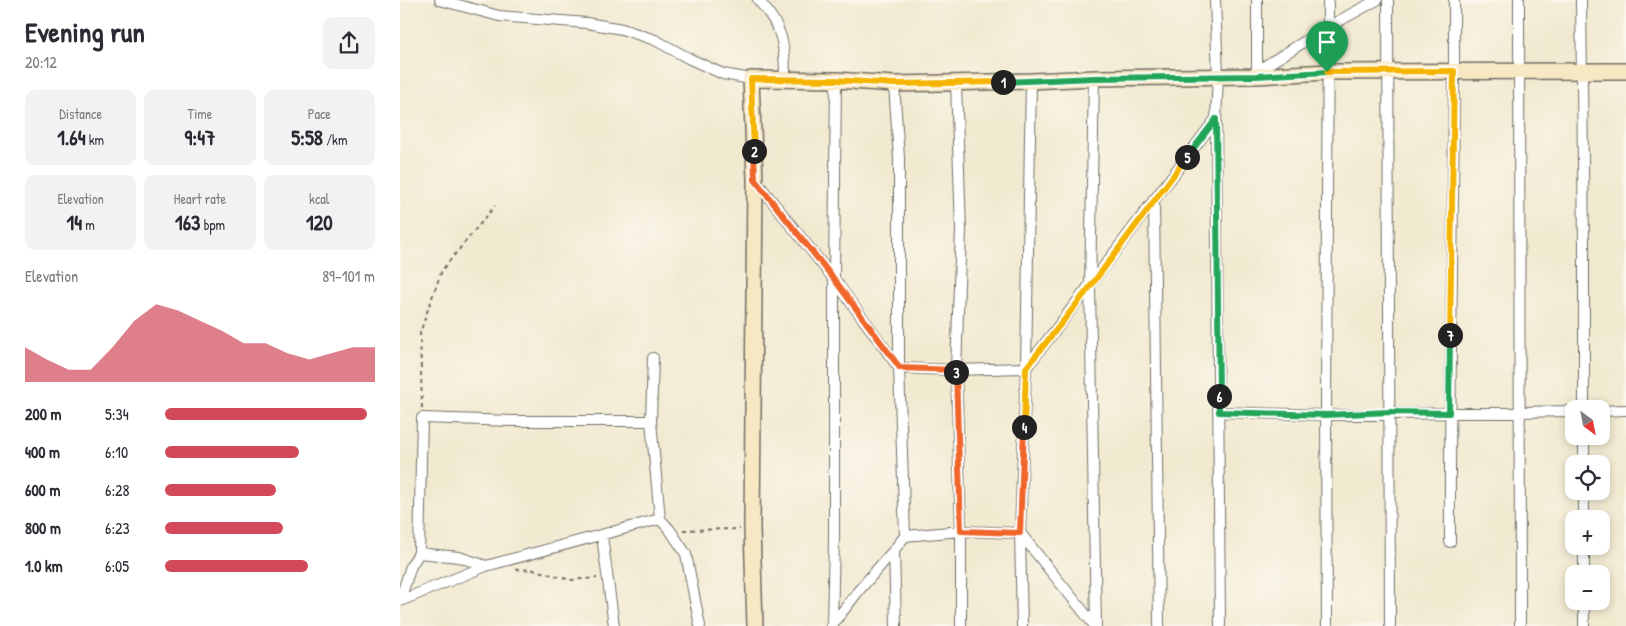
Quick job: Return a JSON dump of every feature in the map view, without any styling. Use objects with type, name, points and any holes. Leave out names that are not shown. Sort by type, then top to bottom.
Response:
[{"type":"street","points":[[440,0],[499,16],[587,23],[622,30],[655,40],[722,74],[751,79],[785,78],[894,84],[1327,72],[1626,71]]},
{"type":"street","points":[[758,0],[771,14],[779,30],[785,59],[785,78]]},
{"type":"street","points":[[1215,0],[1218,76],[1216,119],[1220,626]]},
{"type":"street","points":[[1257,0],[1257,74]]},
{"type":"street","points":[[1327,626],[1328,0]]},
{"type":"street","points":[[1257,74],[1328,27],[1377,0]]},
{"type":"street","points":[[1388,0],[1390,626]]},
{"type":"street","points":[[1450,542],[1449,413],[1454,0]]},
{"type":"street","points":[[1519,0],[1520,626]]},
{"type":"street","points":[[1581,0],[1584,400]]},
{"type":"street","points":[[1094,78],[1090,287],[1095,626]]},
{"type":"street","points":[[751,79],[755,180],[752,528],[754,626]]},
{"type":"street","points":[[832,626],[836,80]]},
{"type":"street","points":[[1022,626],[1020,533],[1026,368],[1031,81]]},
{"type":"street","points":[[956,83],[960,230],[956,370],[961,531],[961,626]]},
{"type":"street","points":[[832,626],[860,589],[905,536],[900,368],[899,158],[894,84]]},
{"type":"street","points":[[1026,368],[1090,287],[1154,199],[1216,119]]},
{"type":"street","points":[[755,180],[834,279],[900,368]]},
{"type":"street","points":[[1154,199],[1159,626]]},
{"type":"street","points":[[653,358],[651,421],[660,519],[670,530],[688,558],[700,626]]},
{"type":"street","points":[[900,368],[956,370],[1026,368]]},
{"type":"street","points":[[1610,411],[1626,410]]},
{"type":"street","points":[[1219,412],[1326,415],[1390,412],[1565,411]]},
{"type":"street","points":[[400,601],[411,566],[419,553],[422,418],[481,421],[651,421]]},
{"type":"street","points":[[400,601],[486,566],[660,519]]},
{"type":"street","points":[[905,536],[961,531],[1020,533],[1095,626]]},
{"type":"street","points":[[602,536],[614,626]]},
{"type":"street","points":[[894,550],[896,626]]},
{"type":"street","points":[[419,553],[459,557],[486,566]]},
{"type":"street","points":[[1584,610],[1584,626]]},
{"type":"path","points":[[422,418],[420,333],[442,270],[494,206]]},
{"type":"path","points":[[670,530],[752,528]]},
{"type":"path","points":[[516,570],[535,570],[570,580],[607,577]]},
{"type":"route","points":[[1454,71],[1449,413],[1390,412],[1326,415],[1219,412],[1216,119],[1154,199],[1090,287],[1026,368],[1020,533],[961,531],[956,370],[900,368],[834,279],[755,180],[751,79],[785,78],[894,84],[1094,78],[1257,76],[1327,72],[1454,71]]}]
